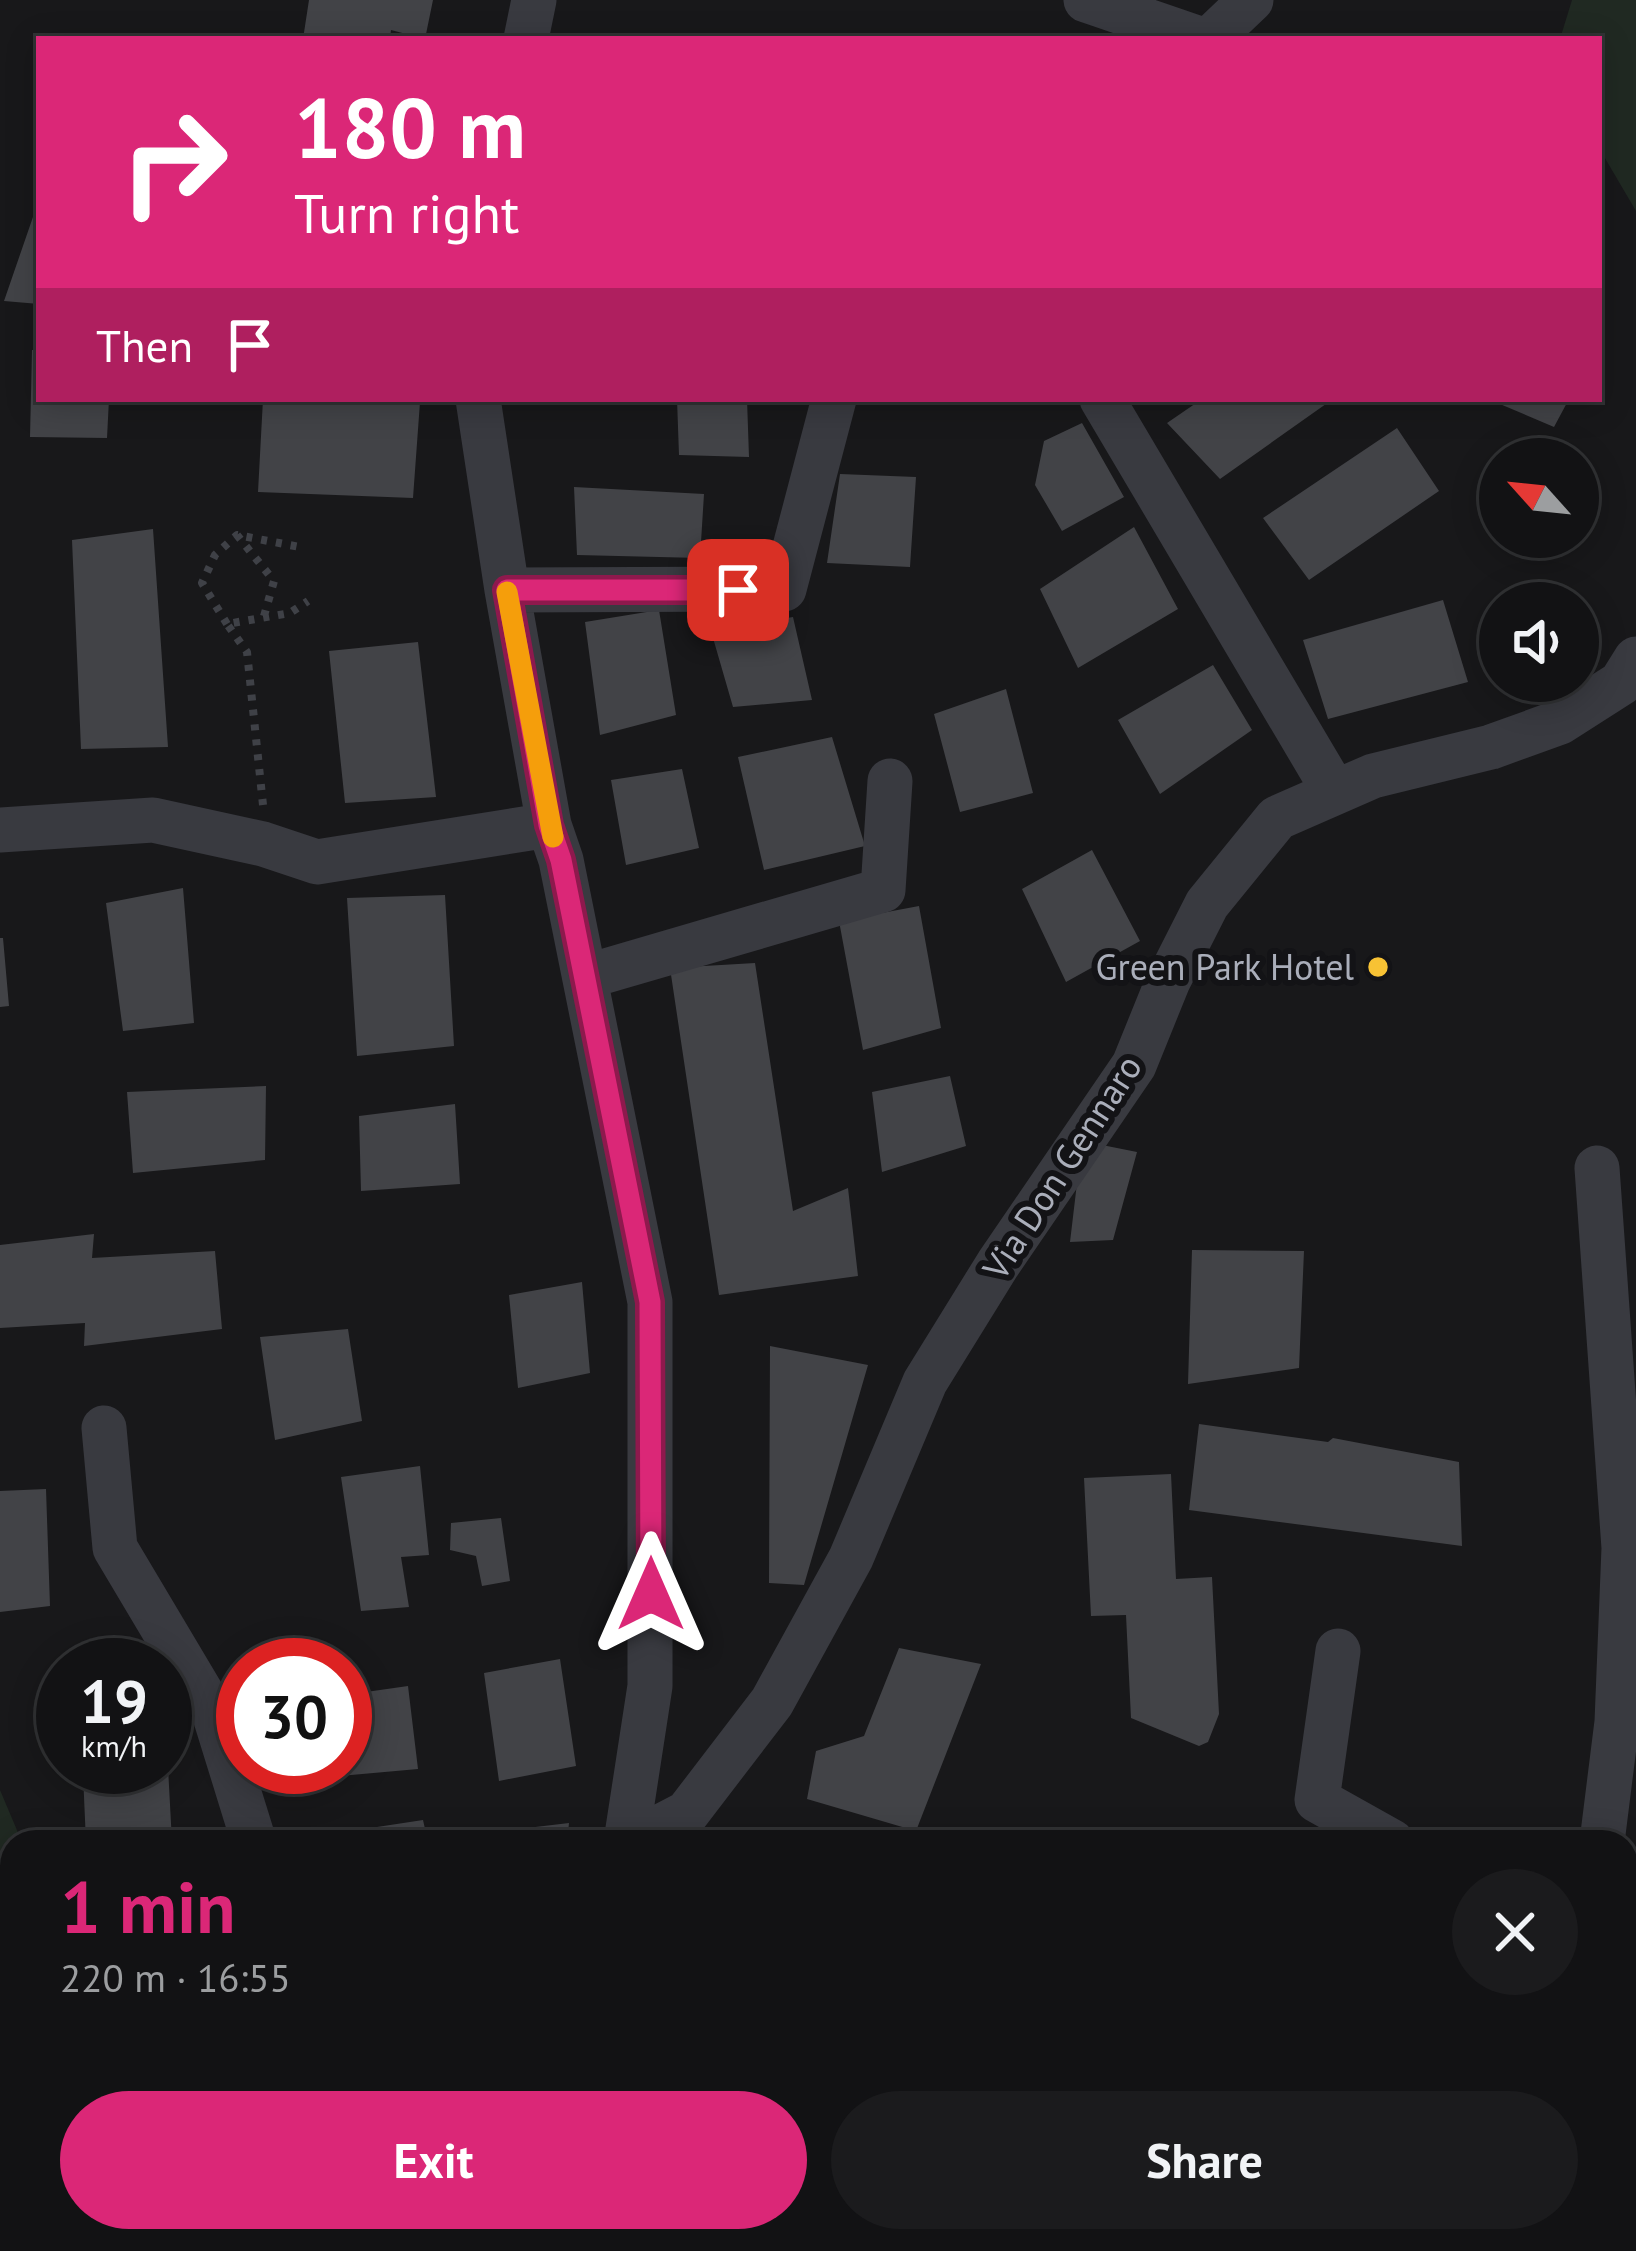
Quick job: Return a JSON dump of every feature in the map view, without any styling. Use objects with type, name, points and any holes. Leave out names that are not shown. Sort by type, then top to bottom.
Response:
[{"type":"street","points":[[527,36],[534,0]]},
{"type":"street","points":[[1086,0],[1191,36]]},
{"type":"street","points":[[1213,36],[1251,0]]},
{"type":"street","points":[[478,402],[549,825],[561,860],[650,1302],[650,1686],[628,1830]]},
{"type":"street","points":[[507,590],[784,590],[834,402]]},
{"type":"street","points":[[1104,402],[1334,791]]},
{"type":"street","name":"Via Don Gennaro","points":[[649,1830],[687,1813],[772,1702],[851,1558],[925,1382],[998,1264],[1134,1065],[1168,981],[1207,904],[1277,818],[1373,776],[1492,747],[1560,722],[1622,683],[1636,659]]},
{"type":"street","points":[[585,977],[883,890],[890,781]]},
{"type":"street","points":[[0,830],[153,820],[263,844],[317,862],[549,825]]},
{"type":"street","points":[[1597,1168],[1624,1548],[1617,1721],[1603,1830]]},
{"type":"street","points":[[104,1428],[115,1548],[215,1716],[250,1830]]},
{"type":"street","points":[[1338,1651],[1317,1800],[1371,1830]]},
{"type":"path","points":[[237,535],[300,547]]},
{"type":"path","points":[[237,535],[274,581],[264,617]]},
{"type":"path","points":[[237,535],[215,554],[202,583],[247,652],[263,844]]},
{"type":"path","points":[[227,624],[290,613],[308,601]]},
{"type":"shaded area","points":[[1572,0],[1636,0],[1636,211],[1602,153],[1602,36],[1561,36]]},
{"type":"shaded area","points":[[0,1790],[17,1830],[0,1830]]},
{"type":"building","points":[[309,0],[433,0],[426,36],[391,30],[390,36],[303,36]]},
{"type":"building","points":[[34,214],[36,214],[36,304],[4,301]]},
{"type":"building","points":[[32,350],[36,350],[36,402],[109,402],[107,438],[30,437]]},
{"type":"building","points":[[263,402],[420,402],[413,498],[258,492]]},
{"type":"building","points":[[677,402],[747,402],[749,457],[679,455]]},
{"type":"building","points":[[1198,402],[1329,402],[1220,479],[1167,423]]},
{"type":"building","points":[[1495,402],[1567,402],[1554,427]]},
{"type":"building","points":[[1082,423],[1124,497],[1062,531],[1035,485],[1044,441]]},
{"type":"building","points":[[1397,428],[1439,491],[1309,580],[1263,518]]},
{"type":"building","points":[[840,474],[916,477],[910,567],[827,563]]},
{"type":"building","points":[[574,487],[704,494],[700,558],[577,555]]},
{"type":"building","points":[[1134,527],[1178,609],[1078,668],[1040,589]]},
{"type":"building","points":[[153,529],[168,747],[81,749],[72,540]]},
{"type":"building","points":[[1443,600],[1468,682],[1328,719],[1303,640]]},
{"type":"building","points":[[659,610],[676,715],[600,735],[585,622]]},
{"type":"building","points":[[793,617],[812,700],[733,707],[711,631]]},
{"type":"building","points":[[418,642],[436,797],[345,803],[329,651]]},
{"type":"building","points":[[1213,665],[1252,730],[1160,794],[1118,720]]},
{"type":"building","points":[[1006,689],[1033,793],[960,812],[934,714]]},
{"type":"building","points":[[832,737],[865,846],[764,870],[738,757]]},
{"type":"building","points":[[682,769],[699,848],[626,865],[611,780]]},
{"type":"building","points":[[1092,850],[1140,941],[1066,982],[1022,889]]},
{"type":"building","points":[[183,888],[194,1023],[123,1031],[106,903]]},
{"type":"building","points":[[445,895],[454,1046],[357,1056],[347,898]]},
{"type":"building","points":[[919,906],[941,1028],[863,1050],[839,921]]},
{"type":"building","points":[[0,938],[9,1006],[0,1007]]},
{"type":"building","points":[[755,963],[793,1211],[848,1188],[858,1276],[719,1295],[670,968]]},
{"type":"building","points":[[950,1076],[966,1146],[882,1172],[872,1092]]},
{"type":"building","points":[[266,1086],[265,1160],[133,1173],[127,1092]]},
{"type":"building","points":[[455,1104],[460,1184],[361,1191],[359,1116]]},
{"type":"building","points":[[1082,1141],[1137,1152],[1113,1240],[1070,1242]]},
{"type":"building","points":[[94,1234],[92,1258],[215,1251],[222,1329],[84,1346],[85,1323],[0,1328],[0,1245]]},
{"type":"building","points":[[1192,1250],[1304,1251],[1299,1368],[1188,1384]]},
{"type":"building","points":[[582,1282],[590,1373],[518,1388],[509,1295]]},
{"type":"building","points":[[348,1329],[362,1421],[275,1440],[260,1337]]},
{"type":"building","points":[[770,1346],[868,1365],[804,1585],[769,1583]]},
{"type":"building","points":[[1199,1424],[1328,1442],[1333,1438],[1459,1462],[1462,1546],[1189,1510]]},
{"type":"building","points":[[420,1466],[429,1555],[401,1557],[409,1607],[361,1611],[341,1477]]},
{"type":"building","points":[[1171,1474],[1176,1579],[1212,1577],[1219,1714],[1208,1742],[1199,1746],[1131,1718],[1126,1615],[1091,1616],[1084,1478]]},
{"type":"building","points":[[46,1489],[50,1606],[0,1612],[0,1491]]},
{"type":"building","points":[[501,1518],[510,1581],[482,1586],[476,1556],[450,1550],[451,1523]]},
{"type":"building","points":[[899,1648],[981,1664],[916,1830],[807,1799],[816,1751],[864,1736]]},
{"type":"building","points":[[560,1659],[576,1766],[499,1781],[484,1673]]},
{"type":"building","points":[[408,1686],[418,1769],[372,1773],[372,1691]]},
{"type":"building","points":[[84,1794],[169,1794],[171,1830],[85,1830]]},
{"type":"building","points":[[423,1820],[425,1830],[357,1830]]},
{"type":"building","points":[[569,1823],[568,1830],[510,1830]]},
{"type":"slow traffic","points":[[507,592],[553,837]]},
{"type":"place","name":"Green Park Hotel","points":[[1378,967]]},
{"type":"route","points":[[651,1594],[650,1302],[561,860],[549,825],[507,590],[738,590]]}]
